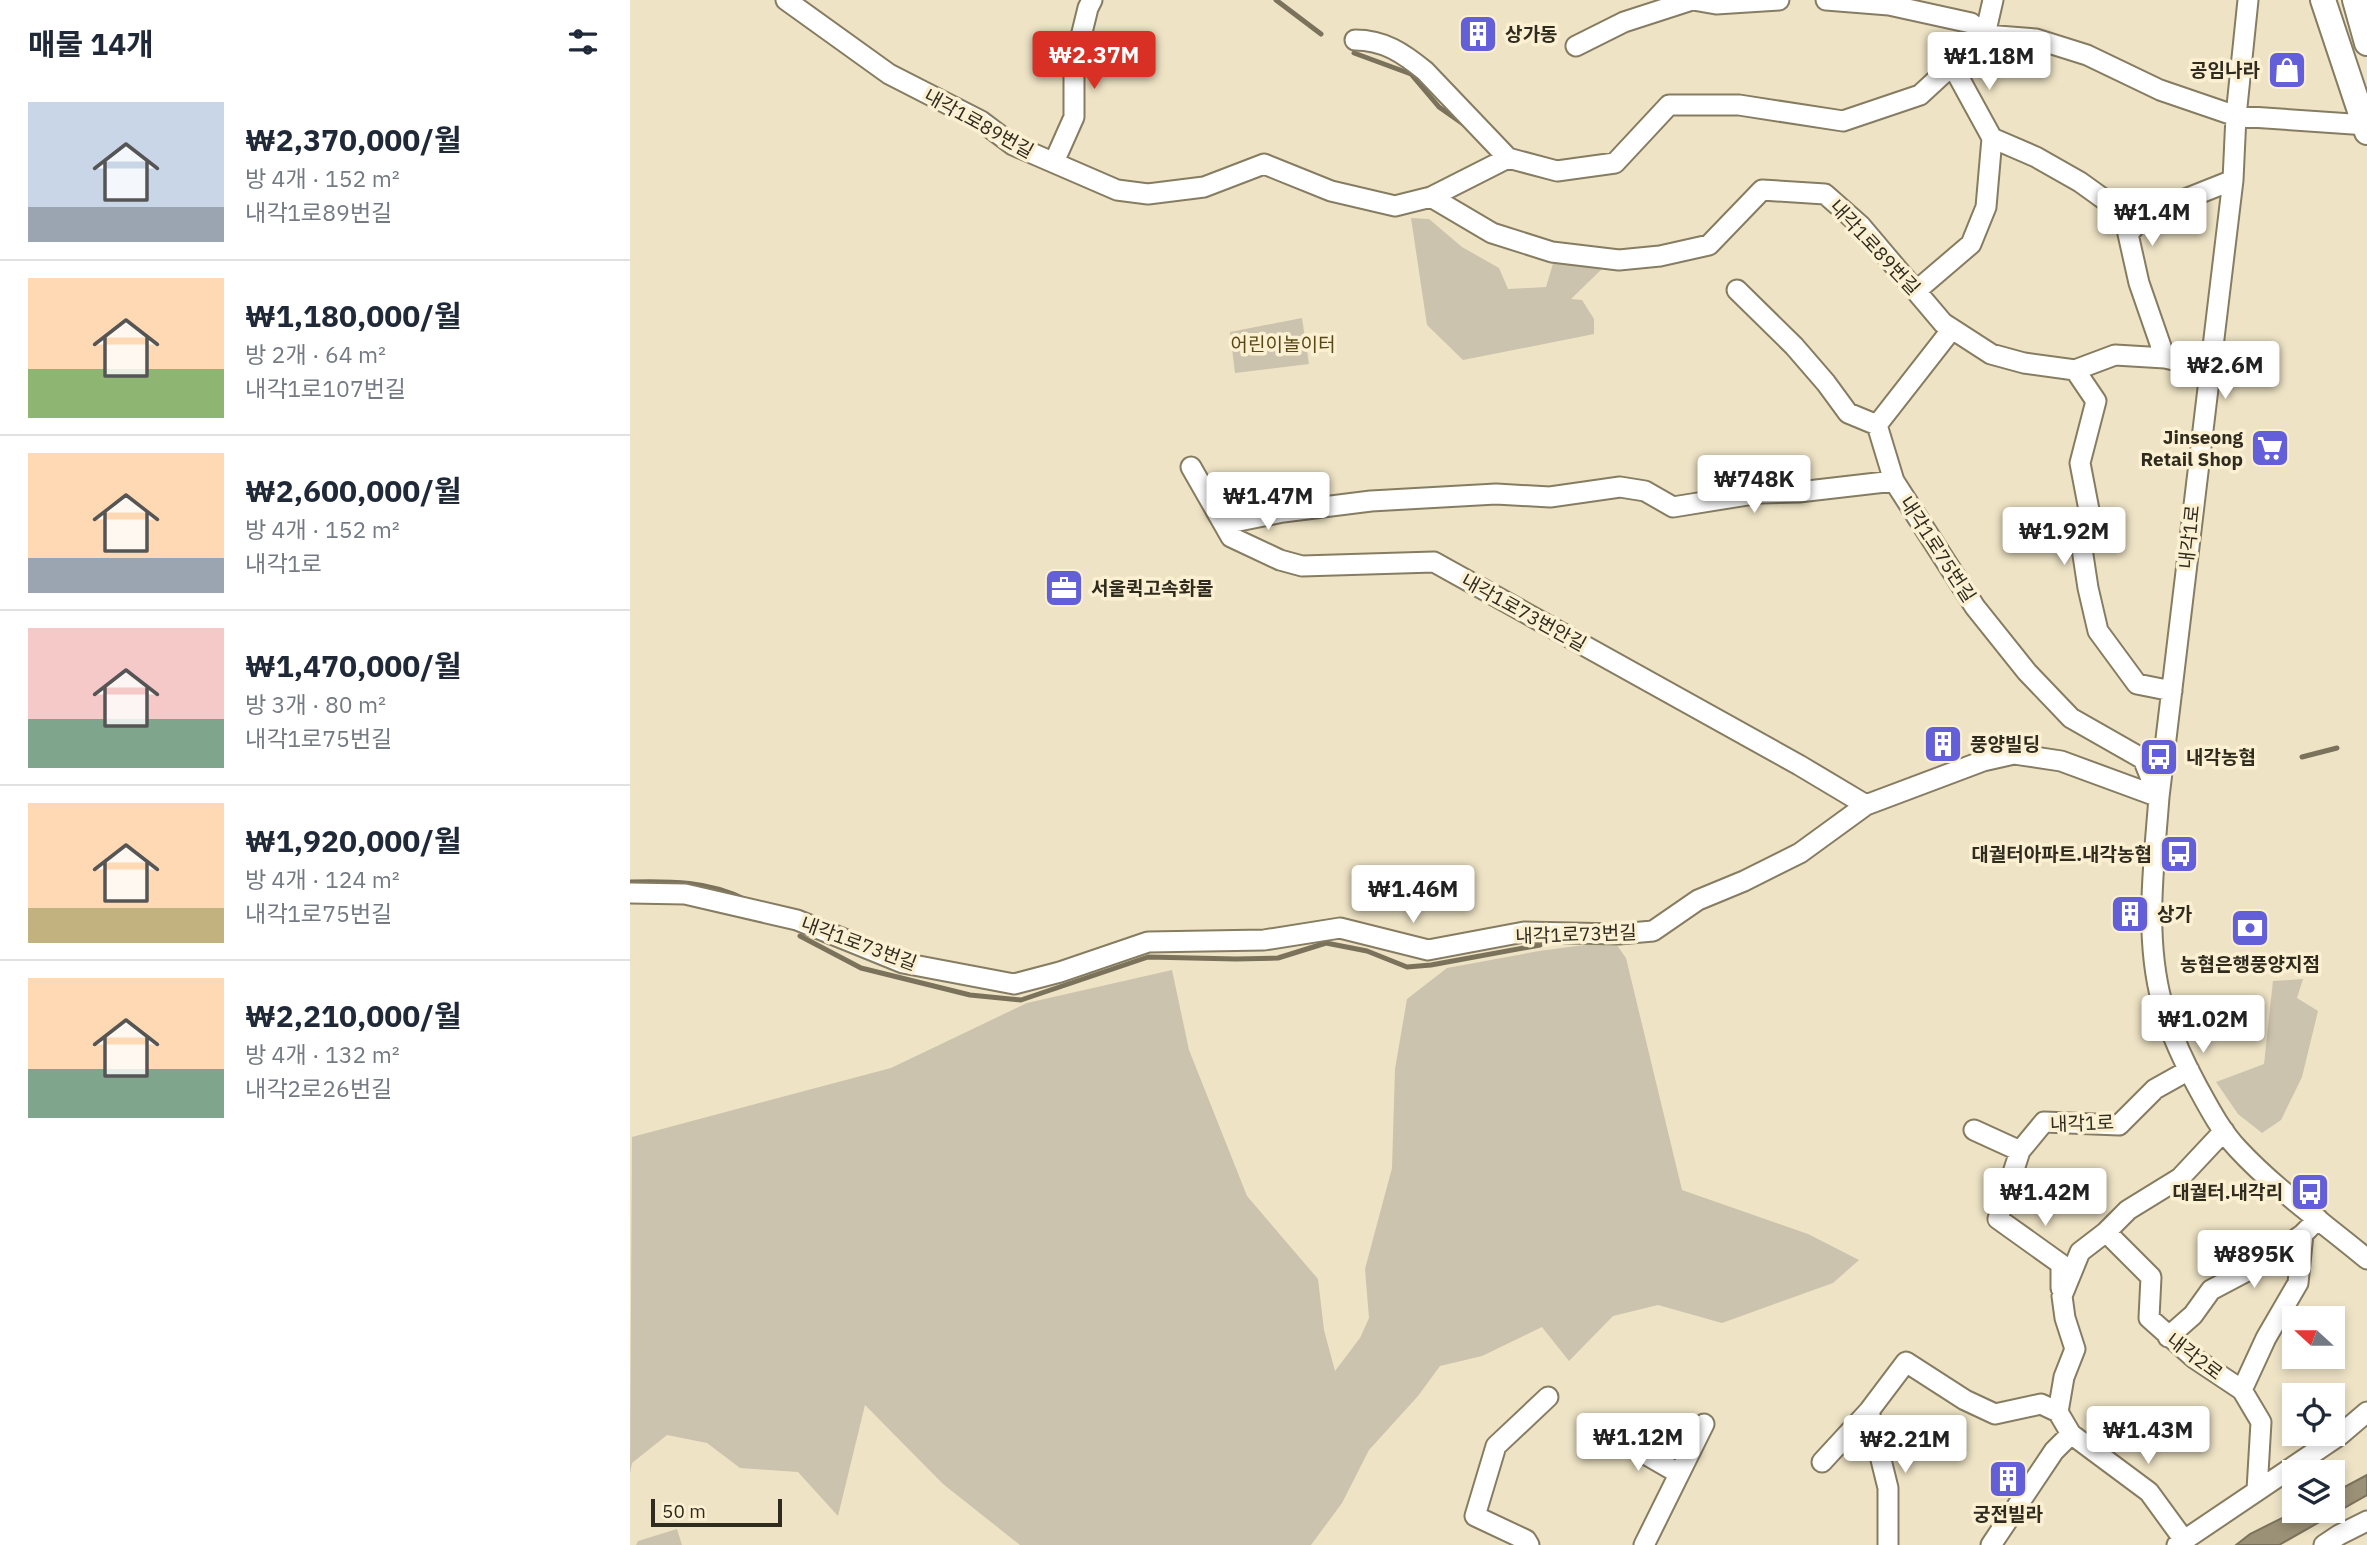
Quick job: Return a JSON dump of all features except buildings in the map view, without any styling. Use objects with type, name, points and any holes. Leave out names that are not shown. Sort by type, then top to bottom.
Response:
[{"type":"main road","points":[[2323,0],[2366,128]]},
{"type":"main road","points":[[2355,0],[2367,43]]},
{"type":"street","name":"내각1로89번길","points":[[786,0],[890,74],[981,121],[1013,145],[1117,190],[1148,194],[1204,187],[1264,164],[1331,191],[1395,206],[1431,197],[1508,158]]},
{"type":"street","points":[[1054,163],[1074,117],[1074,65],[1092,0]]},
{"type":"street","points":[[1576,47],[1624,22],[1693,0],[1716,4],[1779,0]]},
{"type":"street","points":[[1826,0],[1889,5],[1971,23],[1985,35],[2036,39],[2087,55],[2160,90],[2236,116],[2366,128]]},
{"type":"street","points":[[1355,40],[1375,40],[1411,60],[1425,71],[1508,158],[1557,171],[1615,163],[1669,105],[1739,105],[1843,121],[1920,95],[1985,35],[1993,0]]},
{"type":"street","name":"내각1로","points":[[2248,0],[2232,180],[2159,797],[2152,891],[2153,953],[2162,1003],[2176,1046],[2224,1130],[2236,1147],[2258,1169],[2367,1259]]},
{"type":"street","points":[[1916,291],[1971,244],[1986,207],[1992,138],[1952,65]]},
{"type":"street","points":[[1992,138],[2036,157],[2080,182],[2137,223]]},
{"type":"street","points":[[2165,358],[2139,283],[2128,234],[2145,215],[2232,180]]},
{"type":"street","name":"내각1로89번길","points":[[1431,197],[1492,233],[1552,252],[1619,260],[1709,246],[1762,191],[1825,194],[1860,225],[1943,323],[1991,354],[2024,363],[2075,370],[2115,355],[2165,358],[2208,368]]},
{"type":"street","points":[[1737,290],[1794,346],[1848,414],[1877,425]]},
{"type":"street","points":[[1877,425],[1952,329]]},
{"type":"street","points":[[2075,370],[2096,401],[2080,463],[2089,510],[2081,542],[2098,631],[2137,684],[2172,691]]},
{"type":"street","points":[[1877,425],[1894,481]]},
{"type":"street","name":"내각1로73번안길","points":[[1191,467],[1231,537],[1280,560],[1302,566],[1434,562],[1866,805]]},
{"type":"street","name":"내각1로75번길","points":[[1224,524],[1283,512],[1371,502],[1496,494],[1550,497],[1620,487],[1644,491],[1673,507],[1760,493],[1799,492],[1894,481],[1975,607],[2026,671],[2071,718],[2143,759],[2159,797]]},
{"type":"street","name":"내각1로73번길","points":[[630,893],[685,894],[797,920],[903,963],[1014,984],[1060,972],[1148,942],[1264,940],[1340,928],[1428,950],[1524,932],[1619,934],[1653,931],[1698,900],[1800,853],[1866,805],[1983,761],[2014,754],[2061,761],[2159,797]]},
{"type":"street","name":"내각1로","points":[[2020,1151],[2044,1122],[2119,1125],[2155,1089],[2189,1070]]},
{"type":"street","points":[[1974,1130],[2020,1151],[1998,1219],[2061,1264],[2065,1318],[2075,1349],[2064,1377],[2058,1412]]},
{"type":"street","points":[[2062,1296],[2080,1252],[2128,1210],[2180,1178],[2224,1130]]},
{"type":"street","points":[[2168,1337],[2193,1315],[2211,1290],[2264,1262],[2303,1234],[2318,1219]]},
{"type":"street","name":"내각2로","points":[[2106,1232],[2151,1278],[2148,1318],[2194,1358],[2242,1390],[2261,1422],[2257,1490]]},
{"type":"street","points":[[2242,1390],[2266,1338],[2298,1283],[2303,1234]]},
{"type":"street","points":[[1822,1462],[1869,1412],[1906,1362],[1965,1400],[1995,1414],[2041,1404],[2058,1412],[2071,1434],[2148,1492],[2192,1540],[2257,1490],[2340,1435],[2367,1412]]},
{"type":"street","points":[[1529,1545],[1526,1540],[1475,1516],[1496,1446],[1548,1397]]},
{"type":"street","points":[[1869,1412],[1888,1488],[1888,1545]]},
{"type":"street","points":[[1644,1545],[1704,1424]]},
{"type":"street","points":[[1991,1545],[2054,1451],[2071,1434]]},
{"type":"street","points":[[1619,1439],[1678,1473]]},
{"type":"street","points":[[2324,1545],[2367,1521]]},
{"type":"green space","points":[[1411,218],[1429,219],[1462,247],[1499,268],[1508,289],[1546,287],[1555,257],[1606,265],[1571,299],[1582,300],[1594,319],[1594,334],[1463,360],[1427,325]]},
{"type":"green space","name":"어린이놀이터","points":[[1302,318],[1309,364],[1235,373],[1230,332]]},
{"type":"green space","points":[[1614,941],[1626,958],[1682,1190],[1808,1234],[1859,1260],[1833,1283],[1722,1323],[1658,1305],[1613,1316],[1569,1361],[1542,1327],[1482,1356],[1440,1366],[1418,1396],[1369,1450],[1342,1503],[1311,1545],[1020,1545],[943,1484],[865,1405],[838,1516],[798,1472],[740,1468],[707,1443],[667,1435],[632,1463],[630,1473],[632,1137],[891,1068],[1027,1003],[1172,970],[1189,1050],[1247,1196],[1318,1279],[1324,1330],[1335,1371],[1360,1338],[1369,1318],[1365,1269],[1392,1168],[1395,1069],[1407,999],[1447,968]]},
{"type":"green space","points":[[2303,979],[2297,998],[2318,1011],[2302,1077],[2281,1120],[2262,1133],[2238,1114],[2216,1082],[2264,1064],[2273,981]]},
{"type":"green space","points":[[677,1529],[682,1545],[636,1545],[638,1541]]},
{"type":"shaded area","points":[[2367,1475],[2367,1495],[2345,1508],[2345,1487]]},
{"type":"shaded area","points":[[2282,1518],[2282,1523],[2318,1523],[2279,1545],[2236,1545],[2250,1534]]},
{"type":"waterway","points":[[1276,0],[1321,34]]},
{"type":"waterway","points":[[1354,53],[1411,74],[1439,107],[1466,126]]},
{"type":"waterway","points":[[2302,757],[2337,748]]},
{"type":"waterway","points":[[630,882],[675,882],[704,886],[746,900]]},
{"type":"waterway","points":[[800,936],[861,968],[970,995],[1021,1000],[1148,957],[1278,958],[1326,943],[1367,951],[1407,967],[1540,945]]},
{"type":"place","name":"상가동","points":[[1478,34]]},
{"type":"place","name":"공임나라","points":[[2287,70]]},
{"type":"place","name":"Jinseong Retail Shop","points":[[2270,448]]},
{"type":"place","name":"서울퀵고속화물","points":[[1064,588]]},
{"type":"place","name":"풍양빌딩","points":[[1943,744]]},
{"type":"place","name":"내각농협","points":[[2159,757]]},
{"type":"place","name":"대궐터아파트.내각농협","points":[[2179,854]]},
{"type":"place","name":"상가","points":[[2130,914]]},
{"type":"place","name":"농협은행풍양지점","points":[[2250,928]]},
{"type":"place","name":"대궐터.내각리","points":[[2310,1192]]},
{"type":"place","name":"궁전빌라","points":[[2008,1479]]}]
